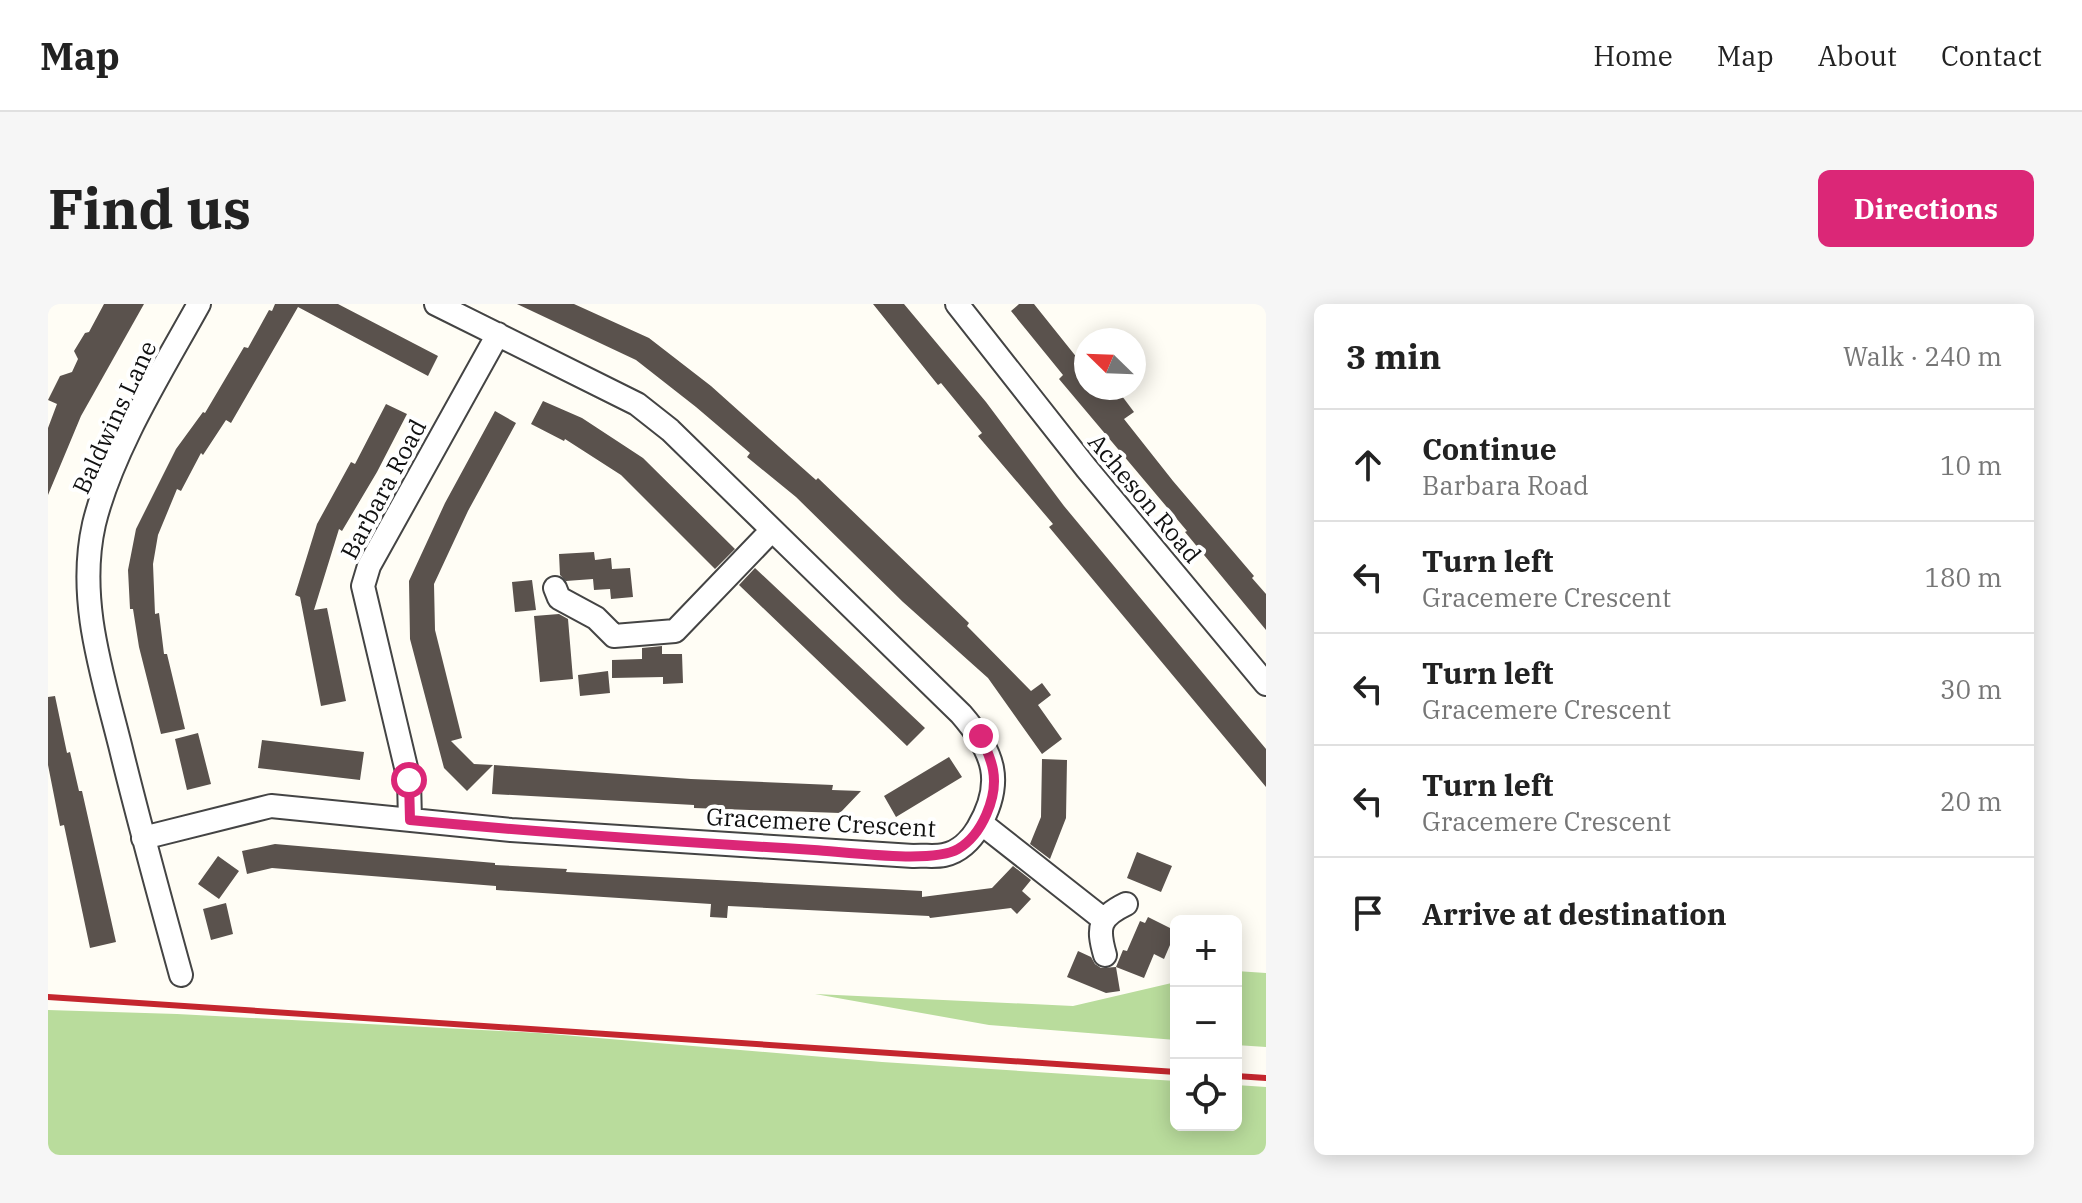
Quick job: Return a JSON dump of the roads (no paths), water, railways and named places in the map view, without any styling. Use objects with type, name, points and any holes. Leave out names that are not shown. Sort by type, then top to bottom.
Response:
[{"type":"street","name":"Baldwins Lane","points":[[181,975],[143,838],[91,627],[88,559],[95,522],[111,476],[136,420],[199,304]]},
{"type":"street","name":"Gracemere Crescent","points":[[143,838],[271,806],[542,832],[913,856],[945,855],[960,848],[973,837],[981,823],[992,799],[995,780],[981,736],[655,415],[436,304]]},
{"type":"street","name":"Acheson Road","points":[[957,304],[1087,469],[1266,684]]},
{"type":"street","name":"Barbara Road","points":[[410,820],[409,780],[363,586],[369,566],[498,334]]},
{"type":"street","points":[[555,588],[559,598],[596,618],[614,636],[675,631],[772,530]]},
{"type":"street","points":[[981,823],[1103,919]]},
{"type":"street","points":[[1105,955],[1099,936],[1103,919],[1112,910],[1126,904]]},
{"type":"railway","points":[[48,997],[1170,1072]]},
{"type":"railway","points":[[1242,1076],[1266,1078]]}]
